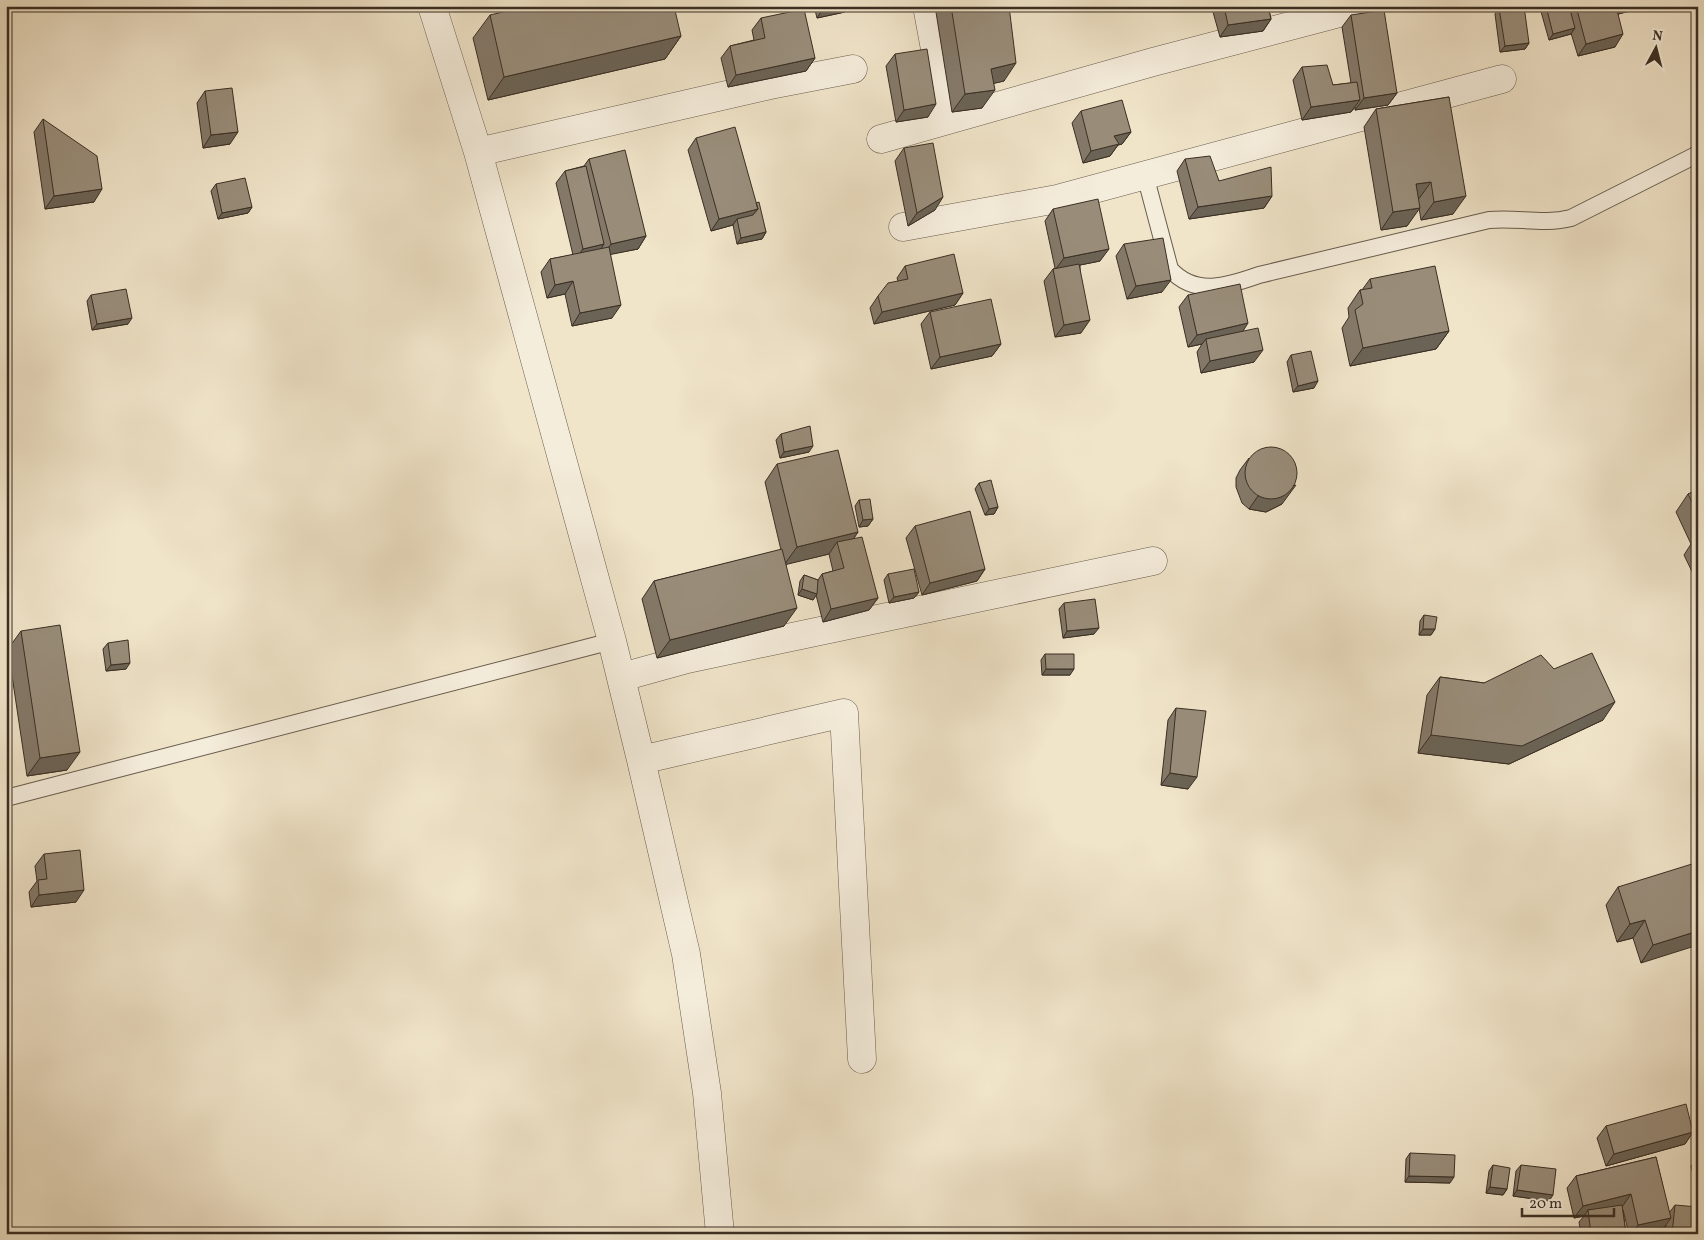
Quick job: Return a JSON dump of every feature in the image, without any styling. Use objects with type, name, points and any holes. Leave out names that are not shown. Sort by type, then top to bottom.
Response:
[{"type":"street","points":[[432,6],[478,152],[622,677],[686,954],[707,1093],[720,1234]]},
{"type":"street","points":[[928,6],[948,120]]},
{"type":"street","points":[[881,139],[1366,6]]},
{"type":"street","points":[[478,152],[770,85],[854,69]]},
{"type":"street","points":[[903,227],[1056,199],[1502,79]]},
{"type":"street","points":[[622,677],[687,659],[1153,561]]},
{"type":"street","points":[[641,760],[844,713],[862,1059]]},
{"type":"lane","points":[[1145,175],[1170,270],[1178,278],[1200,288],[1236,283],[1259,275],[1489,220],[1503,218],[1548,222],[1571,218],[1698,154]]},
{"type":"lane","points":[[6,798],[612,641]]},
{"type":"building","points":[[529,6],[674,6],[681,36],[504,77],[490,15]]},
{"type":"building","points":[[951,6],[1009,6],[1016,63],[991,69],[995,90],[965,94]]},
{"type":"building","points":[[1224,6],[1268,6],[1271,19],[1228,25]]},
{"type":"building","points":[[1524,6],[1529,43],[1505,46],[1499,8]]},
{"type":"building","points":[[1546,6],[1569,6],[1575,28],[1553,34]]},
{"type":"building","points":[[1576,6],[1616,6],[1623,34],[1586,44]]},
{"type":"building","points":[[804,9],[815,58],[736,75],[730,46],[765,38],[761,18]]},
{"type":"building","points":[[1384,10],[1397,93],[1364,98],[1351,15]]},
{"type":"building","points":[[927,49],[936,104],[904,110],[895,54]]},
{"type":"building","points":[[1327,65],[1333,85],[1357,82],[1360,100],[1311,107],[1302,67]]},
{"type":"building","points":[[232,88],[238,132],[211,135],[205,91]]},
{"type":"building","points":[[1449,97],[1466,196],[1434,202],[1431,182],[1416,184],[1420,208],[1393,212],[1376,109]]},
{"type":"building","points":[[1122,100],[1131,132],[1114,136],[1119,144],[1091,151],[1081,111]]},
{"type":"building","points":[[43,119],[97,156],[102,189],[54,196]]},
{"type":"building","points":[[735,127],[758,209],[719,219],[696,138]]},
{"type":"building","points":[[933,143],[943,197],[917,213],[904,148]]},
{"type":"building","points":[[625,150],[646,236],[611,244],[589,159]]},
{"type":"building","points":[[1210,156],[1219,181],[1271,167],[1272,196],[1198,207],[1185,159]]},
{"type":"building","points":[[586,166],[604,244],[583,249],[565,171]]},
{"type":"building","points":[[245,178],[252,207],[222,213],[216,184]]},
{"type":"building","points":[[1098,199],[1109,249],[1064,258],[1053,209]]},
{"type":"building","points":[[759,202],[766,232],[741,238],[737,219],[753,215],[758,209],[756,203]]},
{"type":"building","points":[[1163,238],[1171,280],[1136,286],[1124,244]]},
{"type":"building","points":[[609,247],[621,305],[580,313],[573,281],[555,285],[550,259]]},
{"type":"building","points":[[954,254],[963,293],[882,312],[878,296],[888,283],[908,279],[905,266]]},
{"type":"building","points":[[1079,264],[1090,320],[1064,325],[1053,269]]},
{"type":"building","points":[[1435,266],[1449,331],[1363,348],[1355,310],[1363,304],[1360,290],[1372,288],[1370,279]]},
{"type":"building","points":[[1240,284],[1248,323],[1197,335],[1188,295]]},
{"type":"building","points":[[126,289],[132,318],[97,324],[91,295]]},
{"type":"building","points":[[991,299],[1001,344],[940,357],[930,312]]},
{"type":"building","points":[[1258,328],[1263,350],[1210,361],[1206,339]]},
{"type":"building","points":[[1311,351],[1318,381],[1298,386],[1291,355]]},
{"type":"building","points":[[810,426],[813,446],[784,452],[781,434]]},
{"type":"building","points":[[1266,447],[1276,447],[1290,454],[1297,468],[1297,478],[1290,492],[1276,499],[1266,499],[1256,495],[1249,488],[1245,478],[1245,468],[1249,458],[1256,451]]},
{"type":"building","points":[[838,450],[858,532],[797,547],[777,464]]},
{"type":"building","points":[[991,480],[998,507],[989,509],[979,483]]},
{"type":"building","points":[[1698,490],[1698,514],[1688,494]]},
{"type":"building","points":[[870,499],[873,519],[863,520],[859,500]]},
{"type":"building","points":[[970,511],[985,569],[930,583],[915,526]]},
{"type":"building","points":[[862,537],[878,598],[831,609],[822,574],[844,568],[837,542]]},
{"type":"building","points":[[782,549],[797,608],[670,640],[654,581]]},
{"type":"building","points":[[914,569],[919,592],[894,597],[888,574]]},
{"type":"building","points":[[804,575],[818,580],[817,594],[802,589]]},
{"type":"building","points":[[1095,599],[1099,628],[1067,631],[1064,603]]},
{"type":"building","points":[[1424,615],[1437,617],[1435,629],[1423,629]]},
{"type":"building","points":[[60,625],[80,752],[40,758],[21,631]]},
{"type":"building","points":[[128,640],[130,663],[111,665],[108,643]]},
{"type":"building","points":[[1592,653],[1615,702],[1522,746],[1431,735],[1440,677],[1484,683],[1541,655],[1554,669]]},
{"type":"building","points":[[1045,654],[1074,654],[1074,669],[1046,669]]},
{"type":"building","points":[[1176,708],[1206,711],[1197,777],[1170,773]]},
{"type":"building","points":[[80,850],[84,890],[39,895],[38,880],[47,879],[44,854]]},
{"type":"building","points":[[1692,864],[1698,884],[1698,931],[1653,945],[1645,920],[1630,924],[1618,887]]},
{"type":"building","points":[[1686,1104],[1693,1132],[1614,1154],[1606,1126]]},
{"type":"building","points":[[1410,1153],[1455,1155],[1454,1177],[1409,1176]]},
{"type":"building","points":[[1656,1157],[1671,1218],[1638,1225],[1631,1194],[1583,1206],[1576,1176]]},
{"type":"building","points":[[1493,1165],[1510,1168],[1507,1189],[1490,1187]]},
{"type":"building","points":[[1521,1165],[1556,1169],[1553,1195],[1517,1190]]},
{"type":"building","points":[[1622,1205],[1626,1234],[1591,1234],[1588,1210]]},
{"type":"building","points":[[1675,1205],[1698,1207],[1698,1234],[1672,1234]]}]
